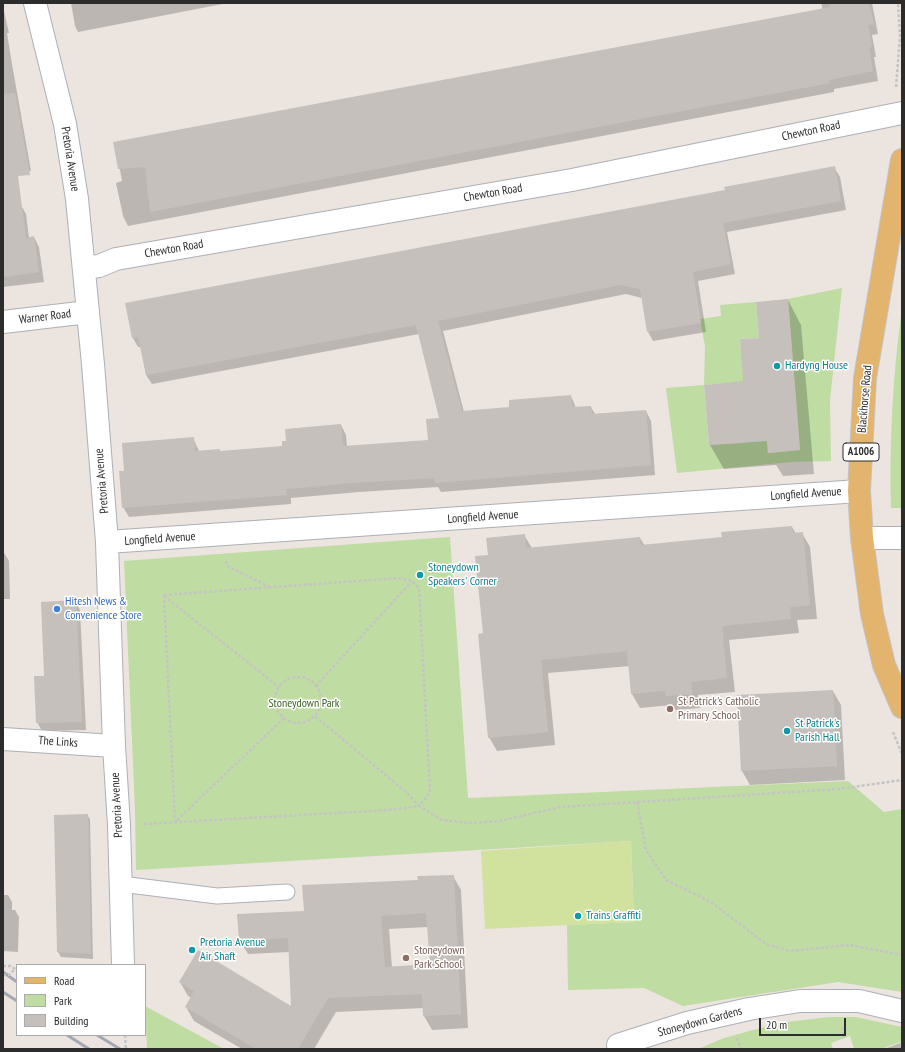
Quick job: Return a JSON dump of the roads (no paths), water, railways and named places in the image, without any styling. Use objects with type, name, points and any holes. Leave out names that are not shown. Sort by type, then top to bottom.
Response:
[{"type":"main road","name":"Blackhorse Road","points":[[902,160],[900,193],[865,378],[859,491],[862,538],[875,628],[884,665],[902,707]]},
{"type":"street","name":"Pretoria Avenue","points":[[35,3],[65,124],[77,199],[84,268],[107,542],[124,964]]},
{"type":"street","name":"Chewton Road","points":[[84,268],[99,266],[116,259],[572,180],[902,113]]},
{"type":"street","name":"Warner Road","points":[[3,322],[88,312]]},
{"type":"street","name":"Longfield Avenue","points":[[107,542],[859,491]]},
{"type":"street","points":[[862,538],[902,538]]},
{"type":"street","name":"The Links","points":[[3,739],[114,746]]},
{"type":"street","name":"Stoneydown Gardens","points":[[618,1046],[687,1023],[749,1009],[800,1001],[859,1001],[902,1011]]},
{"type":"lane","points":[[121,884],[217,896],[286,892]]},
{"type":"railway","points":[[3,972],[16,981]]},
{"type":"railway","points":[[3,992],[16,1000]]},
{"type":"railway","points":[[69,1036],[89,1049]]},
{"type":"railway","points":[[99,1036],[120,1049]]},
{"type":"place","name":"Hardyng House","points":[[777,366]]},
{"type":"place","name":"Stoneydown Speakers' Corner","points":[[420,575]]},
{"type":"place","name":"Hitesh News & Convenience Store","points":[[57,609]]},
{"type":"place","name":"St Patrick's Catholic Primary School","points":[[670,709]]},
{"type":"place","name":"St Patrick's Parish Hall","points":[[787,731]]},
{"type":"place","name":"Trains Graffiti","points":[[578,916]]},
{"type":"place","name":"Pretoria Avenue Air Shaft","points":[[192,950]]},
{"type":"place","name":"Stoneydown Park School","points":[[406,958]]},
{"type":"park label","name":"Stoneydown Park","points":[[304,704]]}]
